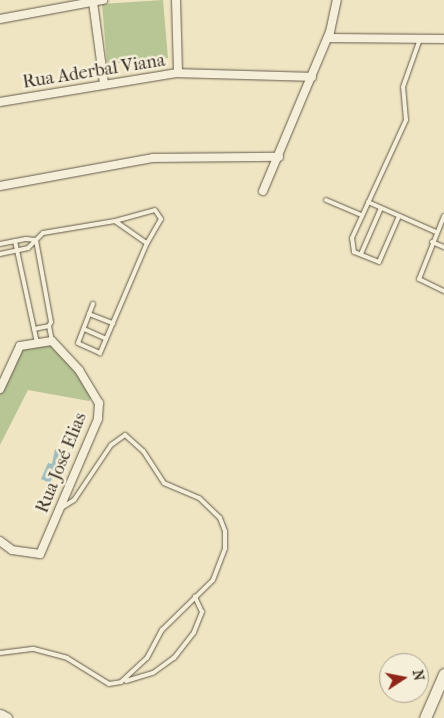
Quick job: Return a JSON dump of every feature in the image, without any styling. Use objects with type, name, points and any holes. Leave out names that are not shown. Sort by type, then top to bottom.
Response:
[{"type":"street","points":[[0,18],[103,0]]},
{"type":"street","points":[[176,0],[178,73]]},
{"type":"street","points":[[263,191],[328,38],[337,0]]},
{"type":"street","points":[[93,2],[104,83]]},
{"type":"street","points":[[328,38],[444,39]]},
{"type":"street","name":"Rua Aderbal Viana","points":[[0,102],[104,83],[178,73],[312,77]]},
{"type":"street","points":[[0,186],[154,158],[279,157]]},
{"type":"street","points":[[0,389],[20,346],[52,341]]},
{"type":"street","name":"Rua José Elias","points":[[0,541],[12,550],[40,554],[98,420],[98,403],[78,370],[52,341]]},
{"type":"street","points":[[425,718],[444,674]]},
{"type":"street","points":[[0,715],[6,718]]},
{"type":"lane","points":[[399,216],[379,262],[354,252],[351,246],[362,215],[406,120],[403,87],[420,39]]},
{"type":"lane","points":[[326,200],[362,215]]},
{"type":"lane","points":[[368,202],[436,232]]},
{"type":"lane","points":[[361,254],[381,208]]},
{"type":"lane","points":[[0,254],[28,248],[43,233],[115,221],[155,210],[161,219],[147,243],[100,353],[78,343],[93,304]]},
{"type":"lane","points":[[444,216],[432,242],[419,279],[444,291]]},
{"type":"lane","points":[[115,221],[147,243]]},
{"type":"lane","points":[[0,244],[36,240]]},
{"type":"lane","points":[[36,240],[51,322],[49,326],[52,341]]},
{"type":"lane","points":[[15,241],[37,343]]},
{"type":"lane","points":[[432,242],[444,247]]},
{"type":"lane","points":[[89,314],[113,323]]},
{"type":"lane","points":[[34,329],[49,326]]},
{"type":"lane","points":[[84,329],[106,339]]},
{"type":"lane","points":[[60,509],[74,500],[119,436],[133,438],[164,483],[199,498],[220,518],[225,531],[225,548],[213,580],[162,630],[147,658],[121,682]]},
{"type":"lane","points":[[0,653],[34,649],[67,658],[108,684],[153,673],[174,658],[194,632],[202,612],[195,597]]},
{"type":"green space","points":[[163,0],[168,58],[107,64],[102,4]]},
{"type":"green space","points":[[52,341],[79,370],[93,395],[89,401],[28,390],[0,445],[0,389],[20,346]]},
{"type":"water","points":[[55,449],[62,452],[50,483],[41,479],[48,463],[52,464]]}]
